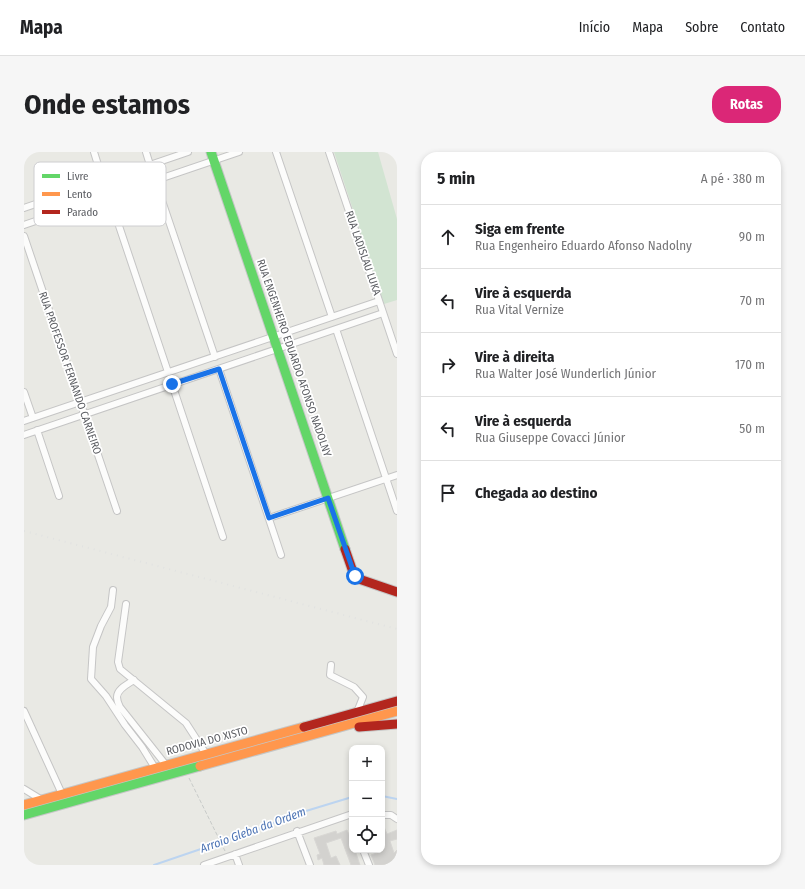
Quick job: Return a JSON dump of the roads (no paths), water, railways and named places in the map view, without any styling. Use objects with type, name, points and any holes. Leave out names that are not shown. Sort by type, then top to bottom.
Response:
[{"type":"main road","name":"RUA ENGENHEIRO EDUARDO AFONSO NADOLNY","points":[[213,156],[353,572],[363,581],[397,592]]},
{"type":"main road","name":"RODOVIA DO XISTO","points":[[24,805],[397,701]]},
{"type":"main road","name":"RODOVIA DO XISTO","points":[[24,815],[397,711]]},
{"type":"main road","points":[[342,727],[397,724]]},
{"type":"street","points":[[94,152],[97,162]]},
{"type":"street","points":[[146,152],[149,162]]},
{"type":"street","points":[[159,162],[188,152]]},
{"type":"street","points":[[166,175],[213,156],[239,152]]},
{"type":"street","points":[[276,152],[332,317]]},
{"type":"street","name":"RUA LADISLAU LUKA","points":[[329,152],[397,354]]},
{"type":"street","points":[[24,208],[34,205]]},
{"type":"street","points":[[166,212],[215,356]]},
{"type":"street","points":[[24,225],[34,222]]},
{"type":"street","points":[[118,226],[168,372]]},
{"type":"street","name":"RUA PROFESSOR FERNANDO CARNEIRO","points":[[24,236],[117,511]]},
{"type":"street","points":[[24,421],[379,301]]},
{"type":"street","points":[[24,435],[383,313]]},
{"type":"street","points":[[336,329],[397,510]]},
{"type":"street","points":[[219,369],[281,555]]},
{"type":"street","points":[[172,384],[223,537]]},
{"type":"street","points":[[24,392],[33,418]]},
{"type":"street","points":[[37,430],[59,496]]},
{"type":"street","points":[[269,518],[397,475]]},
{"type":"street","points":[[113,590],[111,607],[101,626],[93,648],[91,679],[106,696],[155,768]]},
{"type":"street","points":[[126,604],[118,662],[120,669],[186,724],[206,754]]},
{"type":"street","points":[[331,665],[330,675],[354,687],[363,697],[357,712]]},
{"type":"street","points":[[134,680],[124,687],[119,693],[117,697],[120,707],[166,765]]},
{"type":"street","points":[[25,715],[62,794]]},
{"type":"street","points":[[24,789],[42,800]]},
{"type":"street","points":[[385,815],[390,815],[397,819]]},
{"type":"street","points":[[204,865],[297,832],[349,817]]},
{"type":"street","points":[[297,832],[310,865]]},
{"type":"street","points":[[364,853],[369,865]]},
{"type":"street","points":[[235,854],[239,865]]},
{"type":"waterway","name":"Arroio Gleba da Ordem","points":[[385,797],[397,799]]},
{"type":"waterway","name":"Arroio Gleba da Ordem","points":[[154,865],[306,811],[349,798]]},
{"type":"railway","points":[[24,531],[397,629]]}]
